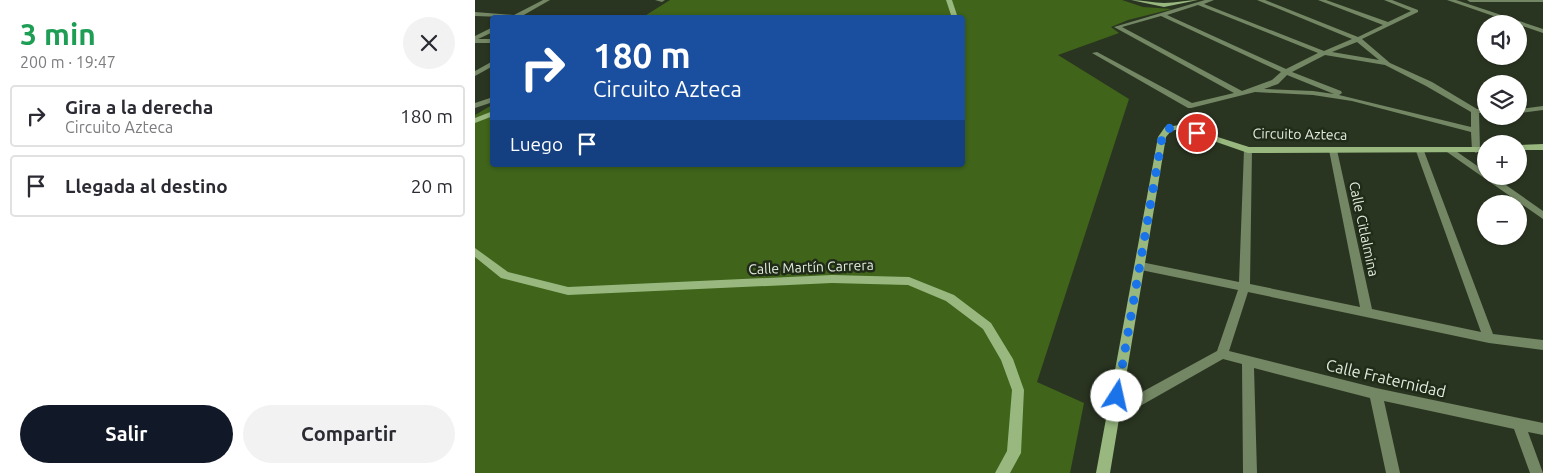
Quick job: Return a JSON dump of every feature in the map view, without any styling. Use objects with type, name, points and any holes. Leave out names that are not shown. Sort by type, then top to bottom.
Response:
[{"type":"street","points":[[518,15],[547,0]]},
{"type":"street","points":[[658,0],[663,0]]},
{"type":"street","points":[[949,0],[954,15]]},
{"type":"street","points":[[1134,0],[1164,5],[1211,0]]},
{"type":"street","points":[[1260,0],[1358,40],[1388,64],[1429,84],[1475,111],[1476,150]]},
{"type":"street","points":[[1321,0],[1389,25]]},
{"type":"street","points":[[1095,53],[1191,106],[1255,90],[1275,82],[1286,72],[1324,53],[1358,40],[1416,11],[1387,0]]},
{"type":"street","points":[[1450,0],[1543,31]]},
{"type":"street","points":[[1457,2],[1471,0],[1543,0]]},
{"type":"street","points":[[1241,93],[1117,27],[1197,2],[1324,53],[1388,64]]},
{"type":"street","points":[[475,14],[490,15]]},
{"type":"street","points":[[1161,14],[1286,72],[1352,99]]},
{"type":"street","points":[[475,40],[490,31]]},
{"type":"street","points":[[475,40],[490,42]]},
{"type":"street","points":[[475,74],[490,65]]},
{"type":"street","points":[[1255,90],[1313,93],[1352,99],[1475,130]]},
{"type":"street","points":[[475,106],[490,100]]},
{"type":"street","points":[[1527,110],[1543,108]]},
{"type":"street","points":[[475,121],[490,114]]},
{"type":"street","name":"Circuito Azteca","points":[[1103,473],[1141,266],[1163,132],[1168,129],[1181,127],[1248,150],[1476,150]]},
{"type":"street","points":[[1527,148],[1541,149]]},
{"type":"street","points":[[1114,414],[1222,354],[1244,288],[1248,150]]},
{"type":"street","name":"Calle Citlalmina","points":[[1333,150],[1367,314]]},
{"type":"street","points":[[1450,150],[1477,169]]},
{"type":"street","points":[[1420,151],[1489,338]]},
{"type":"street","points":[[1500,185],[1543,216]]},
{"type":"street","name":"Calle Martín Carrera","points":[[475,252],[505,275],[568,291],[832,279],[909,281],[950,298],[987,326],[1007,359],[1018,390],[1014,453],[1002,473]]},
{"type":"street","points":[[1141,266],[1489,338],[1543,345]]},
{"type":"street","name":"Calle Fraternidad","points":[[1222,354],[1376,394],[1543,428]]},
{"type":"street","points":[[1248,361],[1250,473]]},
{"type":"street","points":[[1376,394],[1393,473]]},
{"type":"street","points":[[1518,424],[1537,473]]},
{"type":"green space","points":[[670,0],[1122,0],[1143,7],[1172,9],[1128,20],[1111,27],[1119,33],[1058,55],[1129,99],[1037,382],[1084,403],[1070,473],[475,473],[475,115],[490,106],[490,167],[965,167],[965,15],[646,15]]},
{"type":"route","points":[[1117,396],[1163,132],[1174,127],[1181,127],[1197,133]]}]
